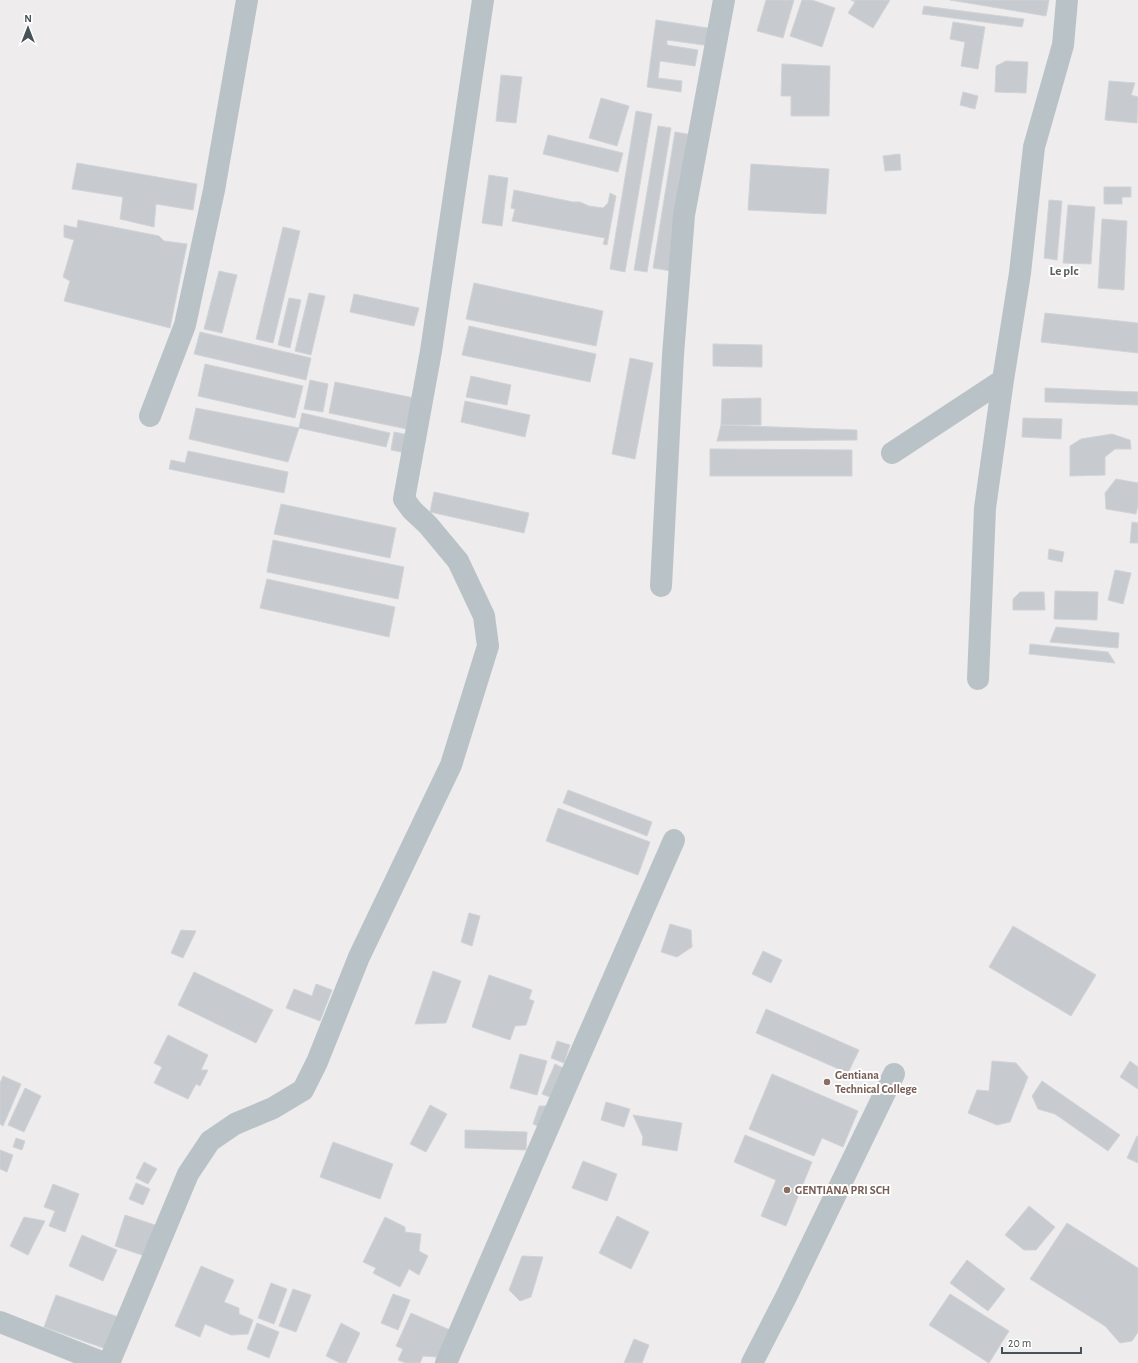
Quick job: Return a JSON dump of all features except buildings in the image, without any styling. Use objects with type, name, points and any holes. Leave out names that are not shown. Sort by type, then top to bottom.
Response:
[{"type":"street","points":[[150,416],[185,325],[214,190],[247,0]]},
{"type":"street","points":[[109,1363],[188,1174],[210,1141],[235,1124],[273,1108],[303,1090],[317,1062],[359,956],[451,765],[488,646],[484,616],[458,561],[428,525],[404,500],[431,352],[482,0]]},
{"type":"street","points":[[661,586],[672,363],[684,215],[724,0]]},
{"type":"street","points":[[978,679],[986,508],[1002,380],[1020,273],[1034,147],[1063,45],[1067,0]]},
{"type":"street","points":[[892,453],[1002,380]]},
{"type":"street","points":[[446,1363],[574,1066],[674,840]]},
{"type":"street","points":[[752,1363],[786,1297],[894,1074]]},
{"type":"street","points":[[0,1322],[104,1363]]},
{"type":"place","name":"Gentiana Technical College","points":[[827,1082]]},
{"type":"place","name":"GENTIANA PRI SCH","points":[[787,1190]]},
{"type":"district","name":"Le plc","points":[[1064,271]]}]
